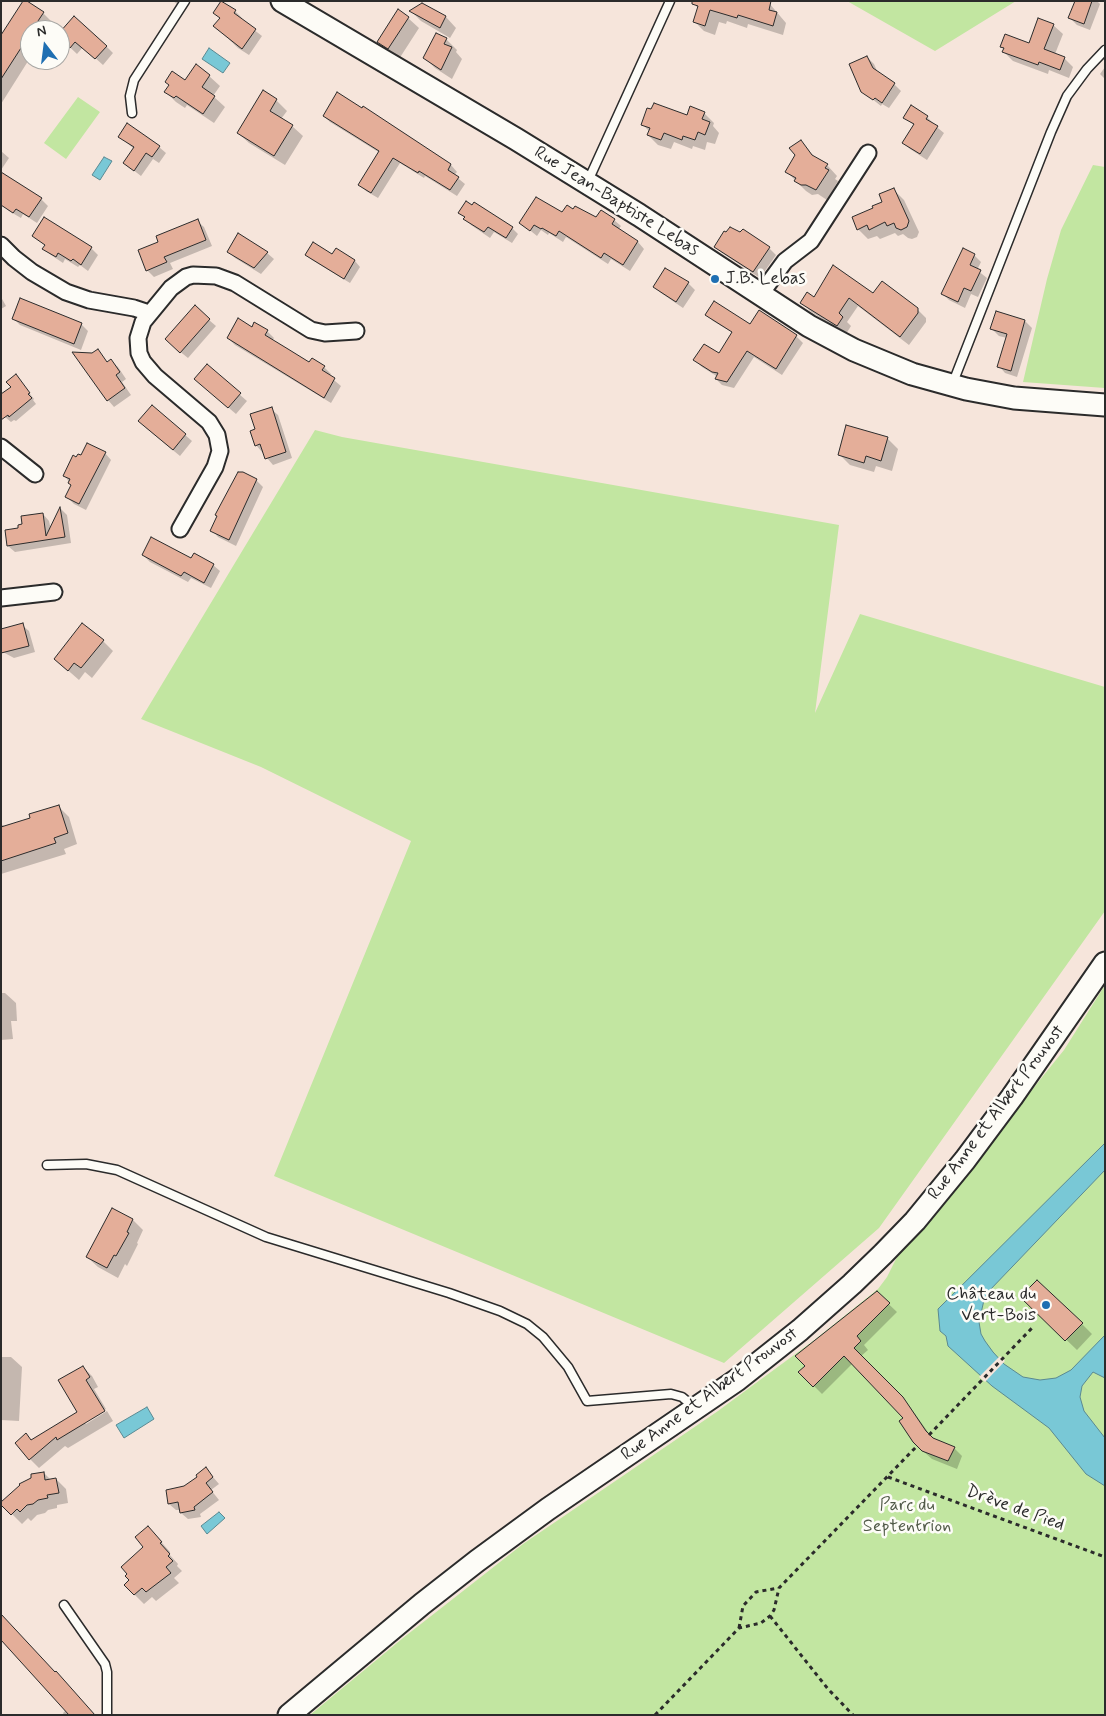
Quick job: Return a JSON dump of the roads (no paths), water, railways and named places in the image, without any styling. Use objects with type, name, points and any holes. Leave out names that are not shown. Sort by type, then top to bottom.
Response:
[{"type":"street","name":"Rue Jean-Baptiste Lebas","points":[[282,1],[302,9],[452,100],[587,183],[809,326],[854,350],[912,374],[952,386],[1014,398],[1105,405]]},
{"type":"street","points":[[760,295],[785,261],[811,241],[868,153]]},
{"type":"street","points":[[1,245],[32,272],[66,292],[90,300],[134,308],[149,313]]},
{"type":"street","points":[[180,529],[215,468],[220,451],[217,435],[209,422],[155,376],[142,362],[139,353],[138,338],[143,322],[171,288],[186,277],[208,274],[235,283],[311,330],[325,333],[356,332]]},
{"type":"street","points":[[1,447],[35,474]]},
{"type":"street","points":[[1,598],[54,592]]},
{"type":"street","name":"Rue Anne et Albert Prouvost","points":[[289,1715],[484,1555],[737,1380],[800,1330],[869,1267],[904,1232],[953,1175],[992,1125],[1105,963]]},
{"type":"lane","points":[[132,113],[130,96],[134,80],[186,1]]},
{"type":"lane","points":[[587,183],[670,1]]},
{"type":"lane","points":[[952,386],[1051,132],[1068,96],[1087,69],[1105,50]]},
{"type":"lane","points":[[47,1165],[86,1164],[117,1170],[271,1239],[449,1293],[500,1311],[527,1324],[543,1337],[568,1367],[587,1401],[671,1394],[682,1397],[696,1409]]},
{"type":"lane","points":[[64,1605],[105,1664],[108,1715]]},
{"type":"water","points":[[209,48],[230,63],[223,73],[202,59]]},
{"type":"water","points":[[104,157],[112,161],[100,180],[92,175]]},
{"type":"water","points":[[1105,1143],[1105,1170],[989,1291],[984,1300],[979,1322],[981,1334],[985,1341],[1004,1364],[1023,1377],[1040,1380],[1056,1378],[1071,1370],[1105,1335],[1105,1378],[1093,1372],[1082,1386],[1080,1397],[1084,1411],[1105,1438],[1105,1486],[1086,1474],[1049,1428],[992,1386],[948,1346],[946,1336],[940,1331],[938,1309]]},
{"type":"water","points":[[147,1407],[154,1419],[124,1438],[116,1425]]},
{"type":"water","points":[[219,1512],[225,1518],[207,1534],[201,1526]]},
{"type":"place","name":"J.B. Lebas","points":[[715,279]]},
{"type":"place","name":"Château du Vert-Bois","points":[[1046,1305]]},
{"type":"park label","name":"Parc du Septentrion","points":[[907,1516]]}]
